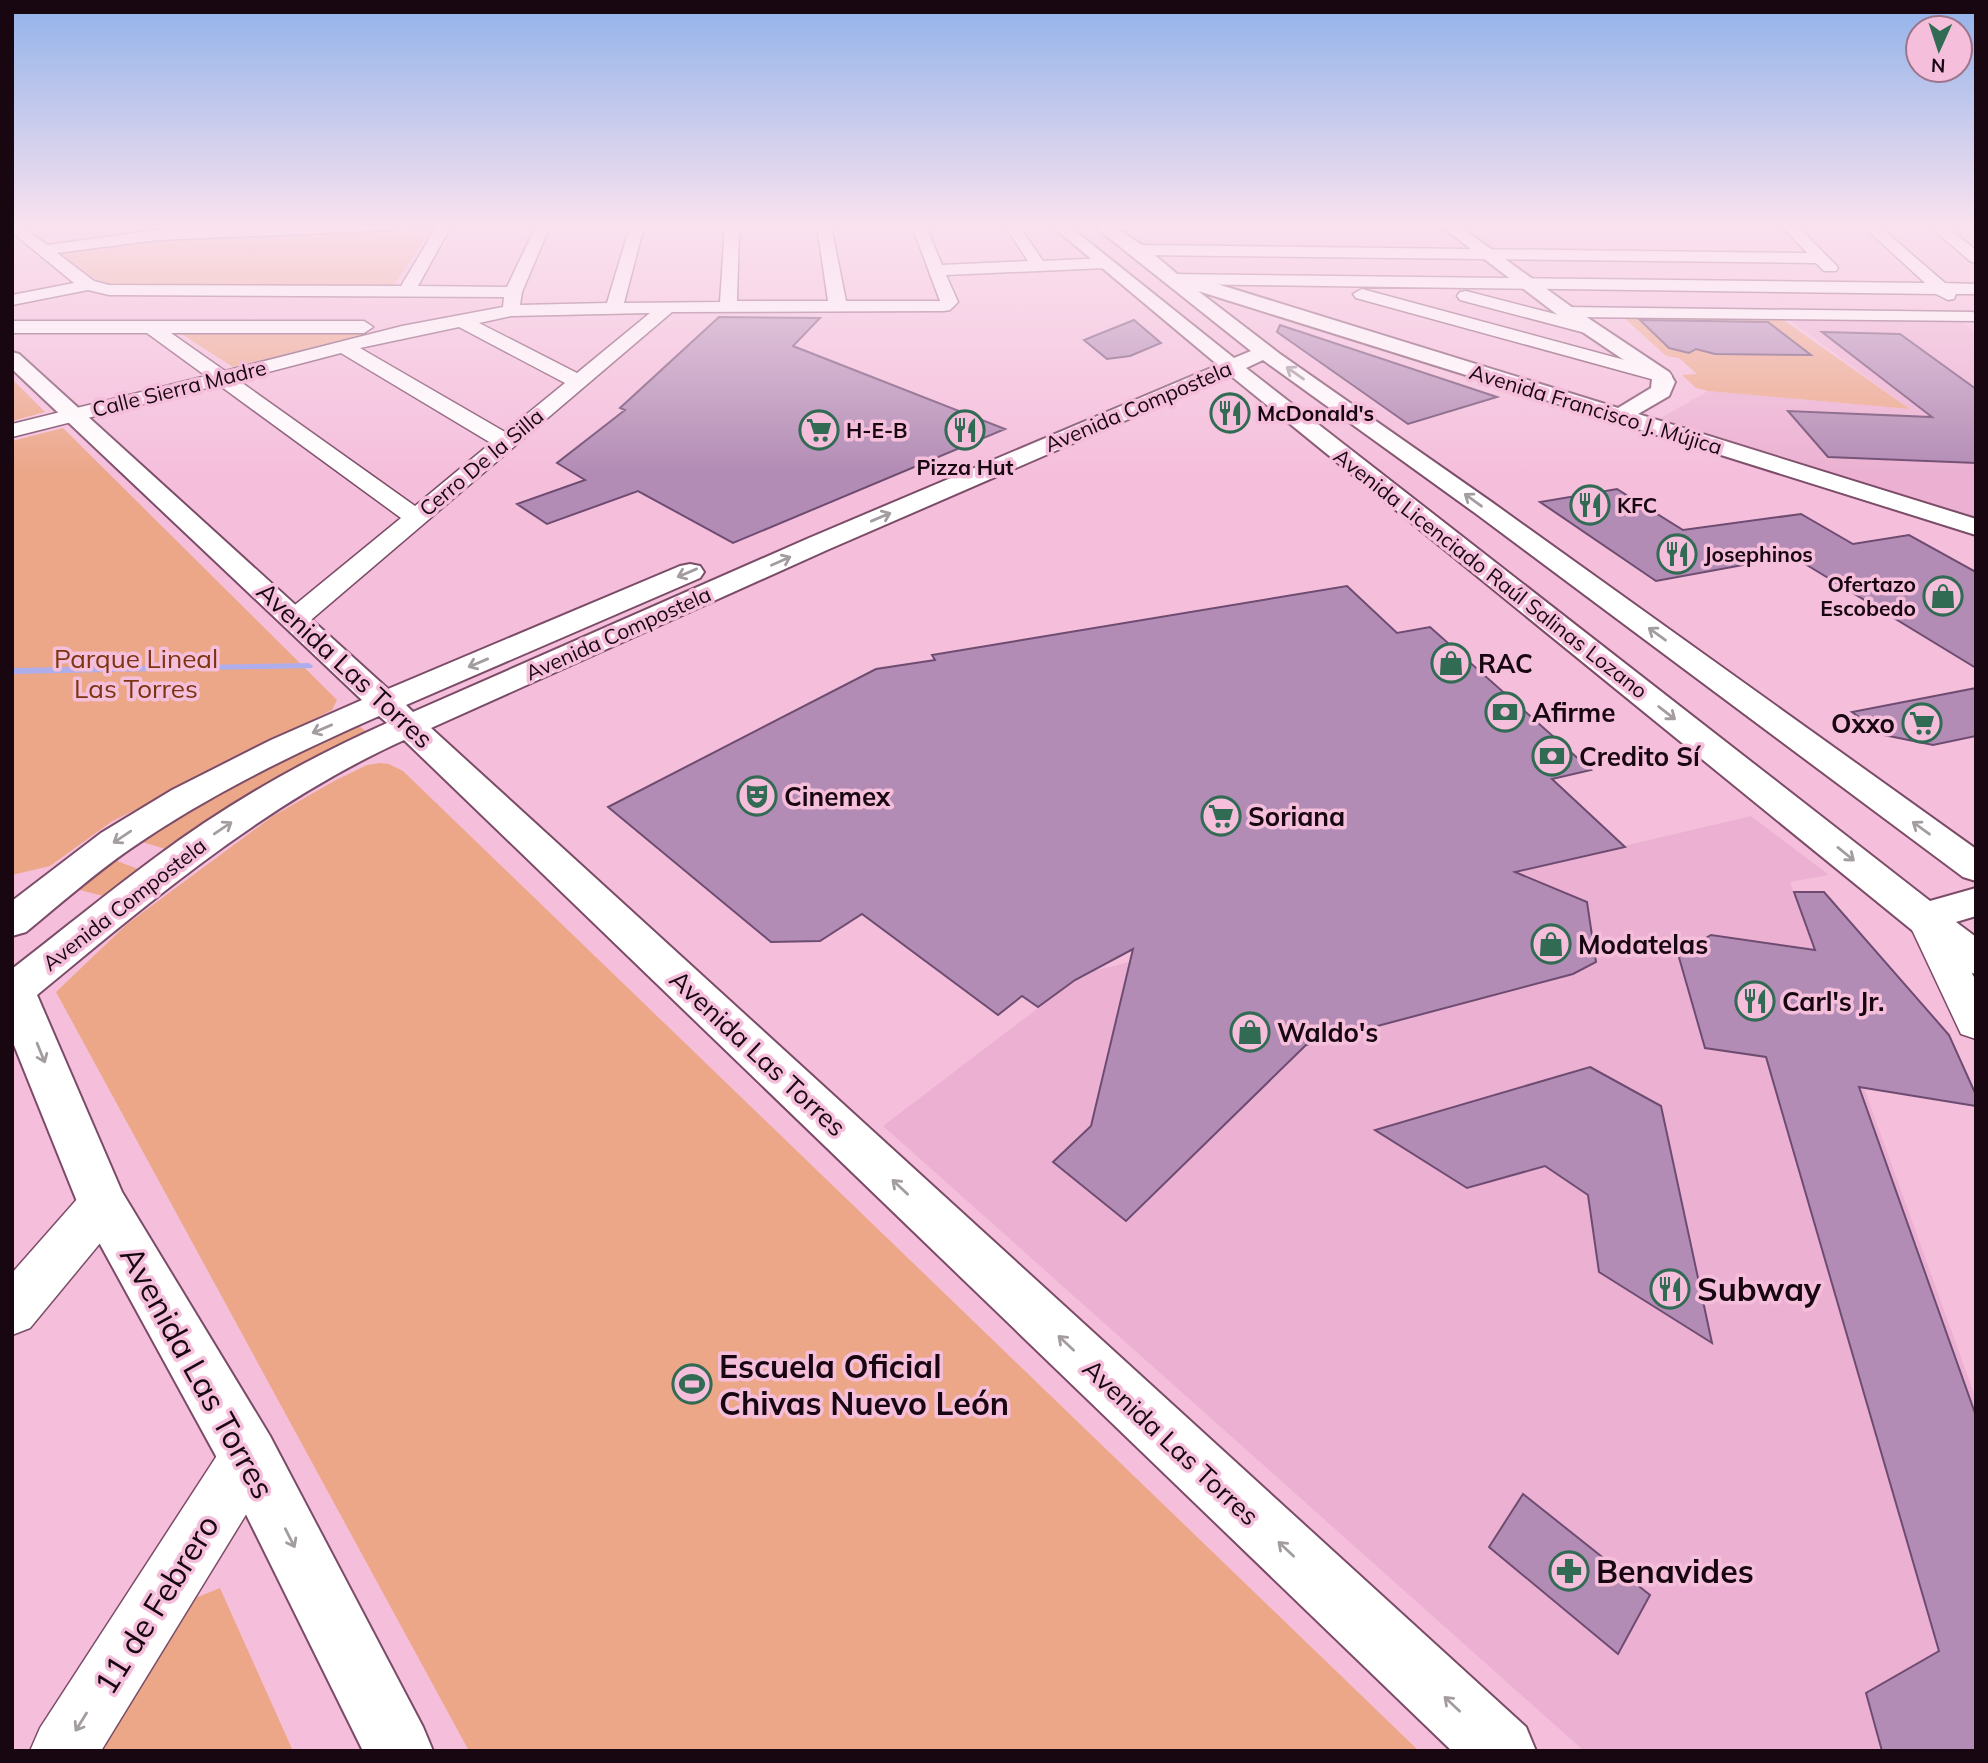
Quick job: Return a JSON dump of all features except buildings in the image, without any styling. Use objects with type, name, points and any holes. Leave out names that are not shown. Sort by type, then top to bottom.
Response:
[{"type":"street","name":"Calle Sierra Madre","points":[[12,431],[343,346],[460,320],[492,308]]},
{"type":"street","name":"Cerro De la Silla","points":[[295,619],[666,308]]},
{"type":"street","name":"Avenida Licenciado Raúl Salinas Lozano","points":[[1161,308],[1976,959]]},
{"type":"street","name":"Avenida Licenciado Raúl Salinas Lozano","points":[[1208,308],[1976,868]]},
{"type":"street","name":"Avenida Francisco J. Mújica","points":[[1277,308],[1976,527]]},
{"type":"street","points":[[1414,308],[1662,376]]},
{"type":"street","points":[[1513,308],[1590,329]]},
{"type":"street","points":[[1561,308],[1662,376],[1664,382],[1661,391],[1620,416]]},
{"type":"street","points":[[1566,312],[1974,318]]},
{"type":"street","points":[[460,320],[577,381]]},
{"type":"street","points":[[12,327],[424,326]]},
{"type":"street","points":[[153,328],[415,517]]},
{"type":"street","points":[[343,346],[505,442]]},
{"type":"street","name":"Avenida Compostela","points":[[12,922],[91,859],[161,812],[279,748],[397,714],[982,450],[1257,346]]},
{"type":"street","name":"Avenida Las Torres","points":[[12,358],[397,714],[1502,1751]]},
{"type":"street","name":"Avenida Compostela","points":[[803,533],[1011,461],[1223,359]]},
{"type":"street","points":[[982,450],[1011,461]]},
{"type":"street","name":"Avenida Compostela","points":[[13,990],[112,909],[223,828],[397,714],[718,560]]},
{"type":"street","points":[[1976,902],[1925,917],[1976,1023]]},
{"type":"street","name":"Avenida Las Torres","points":[[13,990],[103,1204],[249,1457],[399,1751]]},
{"type":"street","points":[[12,1311],[103,1204]]},
{"type":"street","name":"11 de Febrero","points":[[63,1751],[249,1457]]},
{"type":"shaded area","points":[[1788,319],[1962,321],[1976,334],[1976,519],[1657,420],[1708,391],[1910,409]]},
{"type":"shaded area","points":[[1751,816],[1829,875],[1790,882],[1976,1399],[1976,1751],[1584,1751],[883,1126],[1075,980],[1092,971]]},
{"type":"green space","points":[[1622,316],[1782,319],[1910,409],[1696,388],[1682,375],[1697,374],[1679,358],[1666,356]]},
{"type":"green space","points":[[180,333],[368,333],[233,367]]},
{"type":"green space","points":[[12,379],[45,412],[12,421]]},
{"type":"green space","name":"Parque Lineal Las Torres","points":[[63,428],[337,700],[332,710],[111,822],[50,866],[12,875],[12,441]]},
{"type":"green space","points":[[357,725],[366,731],[261,787],[172,851],[139,841],[252,777]]},
{"type":"green space","name":"Escuela Oficial Chivas Nuevo León","points":[[380,763],[403,771],[1419,1751],[469,1751],[56,992],[127,924],[273,816],[336,780],[367,765]]},
{"type":"green space","points":[[112,859],[143,871],[107,897],[76,889]]},
{"type":"green space","points":[[220,1588],[293,1751],[95,1751],[185,1602]]},
{"type":"waterway","points":[[12,671],[309,666]]},
{"type":"place","name":"McDonald's","points":[[1230,413]]},
{"type":"place","name":"H-E-B","points":[[819,430]]},
{"type":"place","name":"Pizza Hut","points":[[965,430]]},
{"type":"place","name":"KFC","points":[[1590,505]]},
{"type":"place","name":"Josephinos","points":[[1677,554]]},
{"type":"place","name":"Ofertazo Escobedo","points":[[1943,596]]},
{"type":"place","name":"RAC","points":[[1451,663]]},
{"type":"place","name":"Afirme","points":[[1505,712]]},
{"type":"place","name":"Oxxo","points":[[1922,723]]},
{"type":"place","name":"Credito Sí","points":[[1552,756]]},
{"type":"place","name":"Cinemex","points":[[757,796]]},
{"type":"place","name":"Soriana","points":[[1221,816]]},
{"type":"place","name":"Modatelas","points":[[1551,944]]},
{"type":"place","name":"Carl's Jr.","points":[[1755,1001]]},
{"type":"place","name":"Waldo's","points":[[1250,1032]]},
{"type":"place","name":"Subway","points":[[1670,1289]]},
{"type":"place","name":"Escuela Oficial Chivas Nuevo León","points":[[692,1384]]},
{"type":"place","name":"Benavides","points":[[1569,1571]]}]
